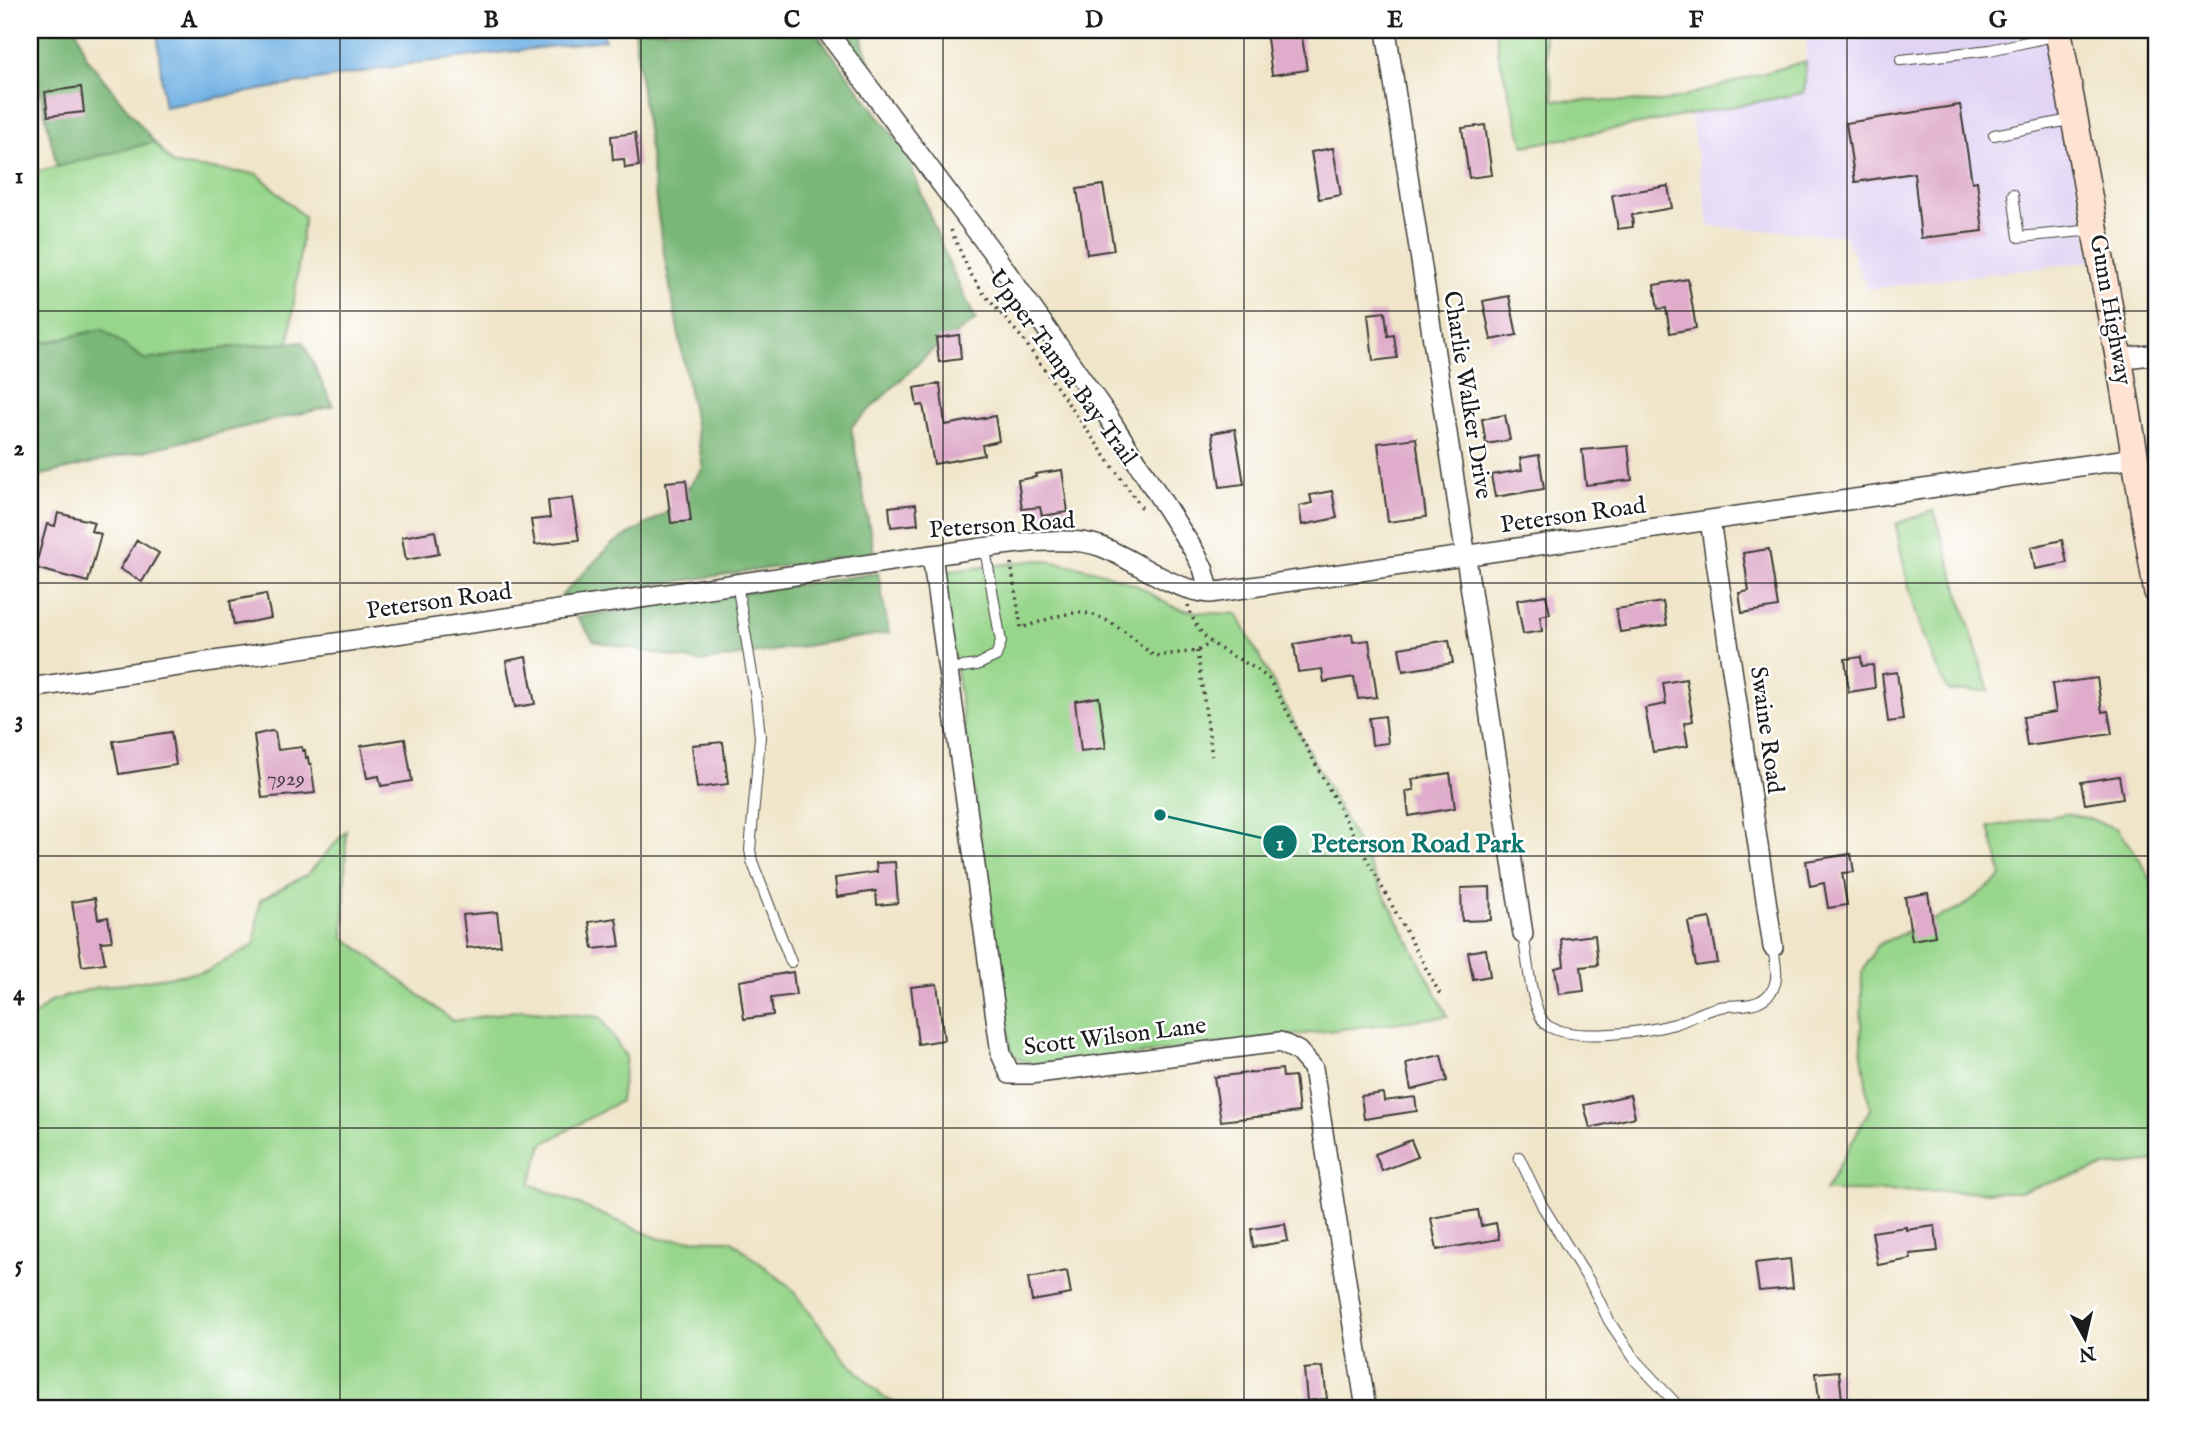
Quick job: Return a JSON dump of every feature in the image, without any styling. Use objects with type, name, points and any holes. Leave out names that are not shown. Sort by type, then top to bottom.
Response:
[{"type":"main road","name":"Gunn Highway","points":[[2058,32],[2119,359],[2157,591]]},
{"type":"street","points":[[825,30],[996,257],[1107,415],[1194,551],[1203,568],[1210,593]]},
{"type":"street","name":"Charlie Walker Drive","points":[[1385,30],[1523,934]]},
{"type":"street","points":[[2119,359],[2157,354]]},
{"type":"street","name":"Peterson Road","points":[[30,688],[985,548],[1031,543],[1081,542],[1101,546],[1183,588],[1210,593],[2135,458]]},
{"type":"street","name":"Swaine Road","points":[[1710,520],[1773,947]]},
{"type":"street","name":"Scott Wilson Lane","points":[[932,555],[1001,1054],[1010,1074],[1030,1074],[1280,1042],[1298,1051],[1313,1068],[1366,1409]]},
{"type":"lane","points":[[1901,60],[1990,50],[2058,32]]},
{"type":"lane","points":[[1994,135],[2074,119]]},
{"type":"lane","points":[[2013,194],[2019,237],[2095,230]]},
{"type":"lane","points":[[948,669],[977,665],[996,656],[1001,642],[985,548]]},
{"type":"lane","points":[[737,583],[757,698],[760,737],[750,850],[791,962]]},
{"type":"lane","points":[[1523,934],[1538,1011],[1546,1025],[1565,1032],[1597,1034],[1641,1032],[1721,1006],[1752,1004],[1767,997],[1776,984],[1773,947]]},
{"type":"lane","points":[[1519,1157],[1543,1207],[1591,1284],[1609,1321],[1636,1361],[1681,1409]]},
{"type":"path","name":"Upper Tampa Bay Trail","points":[[949,226],[984,294],[1022,338],[1146,514]]},
{"type":"path","points":[[1011,561],[1021,628],[1073,613],[1083,613],[1117,627],[1154,656],[1197,651],[1211,643]]},
{"type":"path","points":[[1183,588],[1192,619],[1200,632],[1211,643],[1260,671],[1270,680],[1441,996]]},
{"type":"path","points":[[1197,651],[1212,756]]},
{"type":"shaded area","points":[[1807,30],[2048,30],[2092,261],[1867,289],[1845,236],[1709,226],[1690,114],[1804,93]]},
{"type":"green space","points":[[30,30],[77,30],[86,57],[154,142],[57,167],[30,45]]},
{"type":"green space","points":[[634,30],[814,30],[905,151],[948,262],[976,320],[930,352],[851,427],[874,553],[563,598],[561,596],[612,544],[671,510],[703,468],[660,231]]},
{"type":"green space","points":[[837,30],[861,30],[863,44],[879,85]]},
{"type":"green space","points":[[1496,30],[1543,30],[1554,100],[1664,102],[1806,61],[1804,93],[1524,146],[1498,53]]},
{"type":"green space","points":[[154,142],[174,165],[258,174],[304,217],[289,343],[233,347],[145,360],[102,329],[44,343],[30,329],[30,173]]},
{"type":"green space","points":[[30,329],[44,343],[102,329],[145,360],[233,347],[303,342],[333,406],[34,477],[30,481]]},
{"type":"green space","points":[[1934,510],[1989,691],[1948,691],[1915,610],[1896,524]]},
{"type":"green space","points":[[1038,560],[1119,578],[1180,609],[1237,614],[1448,1016],[1039,1067],[1018,1059],[1011,1050],[942,572]]},
{"type":"green space","points":[[878,573],[889,633],[700,662],[594,641],[577,617]]},
{"type":"green space","points":[[2065,814],[2088,818],[2117,829],[2141,861],[2157,892],[2157,1161],[2105,1167],[2018,1192],[1825,1191],[1870,1109],[1861,1048],[1862,973],[1877,945],[1962,907],[2002,876],[1989,827]]},
{"type":"green space","points":[[346,831],[344,937],[453,1021],[522,1010],[600,1017],[626,1057],[620,1101],[543,1144],[530,1184],[660,1239],[731,1240],[790,1287],[846,1360],[884,1398],[910,1409],[30,1409],[30,1020],[51,1001],[94,988],[207,971],[254,945],[260,900],[308,874]]},
{"type":"water","points":[[157,30],[601,30],[605,40],[409,64],[164,107]]},
{"type":"building","points":[[1301,30],[1307,70],[1272,75],[1266,31]]},
{"type":"building","points":[[81,87],[84,112],[48,116],[45,92]]},
{"type":"building","points":[[1960,105],[1972,182],[1977,181],[1983,231],[1921,238],[1914,173],[1855,182],[1846,123]]},
{"type":"building","points":[[1485,125],[1492,175],[1469,178],[1462,128]]},
{"type":"building","points":[[635,133],[639,166],[625,168],[624,159],[613,160],[611,136]]},
{"type":"building","points":[[1333,148],[1341,195],[1319,199],[1311,152]]},
{"type":"building","points":[[1103,185],[1114,250],[1087,254],[1077,189]]},
{"type":"building","points":[[1668,186],[1672,208],[1632,215],[1633,227],[1618,229],[1612,195]]},
{"type":"building","points":[[1688,279],[1696,328],[1670,333],[1666,308],[1658,309],[1654,285]]},
{"type":"building","points":[[1509,296],[1517,335],[1491,340],[1483,301]]},
{"type":"building","points":[[1385,312],[1388,336],[1394,335],[1397,358],[1373,361],[1368,314]]},
{"type":"building","points":[[959,335],[961,359],[939,362],[936,338]]},
{"type":"building","points":[[940,384],[945,425],[995,416],[999,441],[982,445],[984,455],[934,464],[923,405],[917,406],[914,388]]},
{"type":"building","points":[[1505,415],[1510,440],[1486,444],[1482,419]]},
{"type":"building","points":[[1235,429],[1244,484],[1220,487],[1212,433]]},
{"type":"building","points":[[1416,438],[1426,517],[1388,522],[1378,443]]},
{"type":"building","points":[[1628,446],[1632,480],[1586,485],[1582,450]]},
{"type":"building","points":[[1539,455],[1544,489],[1495,497],[1491,475],[1522,470],[1520,458]]},
{"type":"building","points":[[1062,470],[1068,512],[1042,516],[1040,507],[1022,509],[1018,480]]},
{"type":"building","points":[[686,480],[691,521],[671,523],[666,482]]},
{"type":"building","points":[[1332,491],[1337,518],[1302,525],[1299,506],[1312,503],[1310,495]]},
{"type":"building","points":[[572,498],[579,540],[535,545],[531,520],[550,518],[548,501]]},
{"type":"building","points":[[916,504],[918,524],[891,527],[889,507]]},
{"type":"building","points":[[58,513],[94,522],[91,531],[101,534],[88,582],[35,568],[47,524],[55,526]]},
{"type":"building","points":[[435,531],[439,554],[406,560],[402,537]]},
{"type":"building","points":[[137,540],[159,553],[142,582],[120,569]]},
{"type":"building","points":[[2062,540],[2067,563],[2035,569],[2031,547]]},
{"type":"building","points":[[1769,549],[1778,607],[1742,613],[1739,593],[1749,591],[1743,553]]},
{"type":"building","points":[[266,594],[271,618],[234,625],[230,601]]},
{"type":"building","points":[[1546,595],[1550,614],[1540,616],[1542,631],[1523,634],[1517,600]]},
{"type":"building","points":[[1663,602],[1667,625],[1620,632],[1616,609]]},
{"type":"building","points":[[1352,634],[1353,642],[1369,640],[1377,697],[1358,699],[1354,677],[1324,682],[1322,669],[1298,672],[1294,644]]},
{"type":"building","points":[[1449,640],[1453,663],[1403,671],[1399,648]]},
{"type":"building","points":[[526,657],[535,704],[515,707],[506,661]]},
{"type":"building","points":[[1861,657],[1862,666],[1873,665],[1875,688],[1849,692],[1845,659]]},
{"type":"building","points":[[1897,672],[1903,720],[1888,722],[1882,674]]},
{"type":"building","points":[[2097,678],[2102,712],[2108,711],[2112,734],[2027,746],[2023,717],[2056,712],[2052,684]]},
{"type":"building","points":[[1686,679],[1693,721],[1684,723],[1688,746],[1653,752],[1645,708],[1666,704],[1663,683]]},
{"type":"building","points":[[1099,697],[1106,748],[1081,751],[1075,701]]},
{"type":"building","points":[[1385,716],[1388,743],[1372,745],[1369,718]]},
{"type":"building","points":[[171,732],[176,765],[119,774],[113,741]]},
{"type":"building","points":[[275,732],[278,750],[302,747],[303,751],[305,750],[306,758],[308,757],[311,764],[315,793],[262,798],[254,735]]},
{"type":"building","points":[[405,739],[412,781],[381,786],[379,776],[367,778],[361,746]]},
{"type":"building","points":[[723,742],[728,784],[697,788],[692,745]]},
{"type":"building","points":[[1450,773],[1455,808],[1409,816],[1406,791],[1414,790],[1412,779]]},
{"type":"building","points":[[2119,776],[2123,798],[2085,804],[2081,782]]},
{"type":"building","points":[[1851,854],[1854,872],[1842,873],[1847,905],[1828,908],[1824,883],[1810,886],[1806,861]]},
{"type":"building","points":[[895,862],[898,903],[877,905],[876,891],[837,897],[835,878],[877,872],[876,863]]},
{"type":"building","points":[[1490,887],[1491,920],[1462,921],[1461,888]]},
{"type":"building","points":[[1928,893],[1935,936],[1912,940],[1905,897]]},
{"type":"building","points":[[95,898],[98,919],[108,917],[112,941],[101,942],[105,963],[82,966],[72,902]]},
{"type":"building","points":[[497,912],[501,945],[467,948],[463,915]]},
{"type":"building","points":[[616,918],[620,946],[593,949],[589,922]]},
{"type":"building","points":[[1710,918],[1718,963],[1696,966],[1688,922]]},
{"type":"building","points":[[1595,935],[1598,965],[1581,967],[1584,991],[1559,994],[1555,968],[1564,966],[1561,939]]},
{"type":"building","points":[[1486,949],[1490,976],[1473,979],[1468,952]]},
{"type":"building","points":[[793,972],[796,995],[771,998],[773,1015],[744,1019],[739,981]]},
{"type":"building","points":[[937,984],[944,1040],[918,1044],[911,987]]},
{"type":"building","points":[[1441,1055],[1447,1081],[1411,1090],[1406,1063]]},
{"type":"building","points":[[1282,1069],[1283,1077],[1295,1076],[1299,1112],[1221,1121],[1214,1077]]},
{"type":"building","points":[[1383,1093],[1384,1101],[1415,1097],[1417,1111],[1364,1119],[1361,1096]]},
{"type":"building","points":[[1630,1095],[1635,1117],[1590,1128],[1584,1105]]},
{"type":"building","points":[[1411,1140],[1418,1157],[1382,1171],[1375,1154]]},
{"type":"building","points":[[1478,1210],[1481,1226],[1496,1223],[1499,1239],[1437,1250],[1431,1218]]},
{"type":"building","points":[[1285,1224],[1288,1241],[1253,1247],[1251,1229]]},
{"type":"building","points":[[1935,1226],[1938,1251],[1910,1254],[1911,1259],[1878,1265],[1872,1232]]},
{"type":"building","points":[[1790,1259],[1793,1288],[1759,1291],[1755,1263]]},
{"type":"building","points":[[1067,1271],[1071,1294],[1032,1301],[1028,1278]]},
{"type":"building","points":[[1323,1367],[1327,1399],[1307,1401],[1304,1369]]},
{"type":"building","points":[[1839,1371],[1843,1409],[1820,1409],[1816,1373]]},
{"type":"place","name":"Peterson Road Park","points":[[1160,815]]}]
